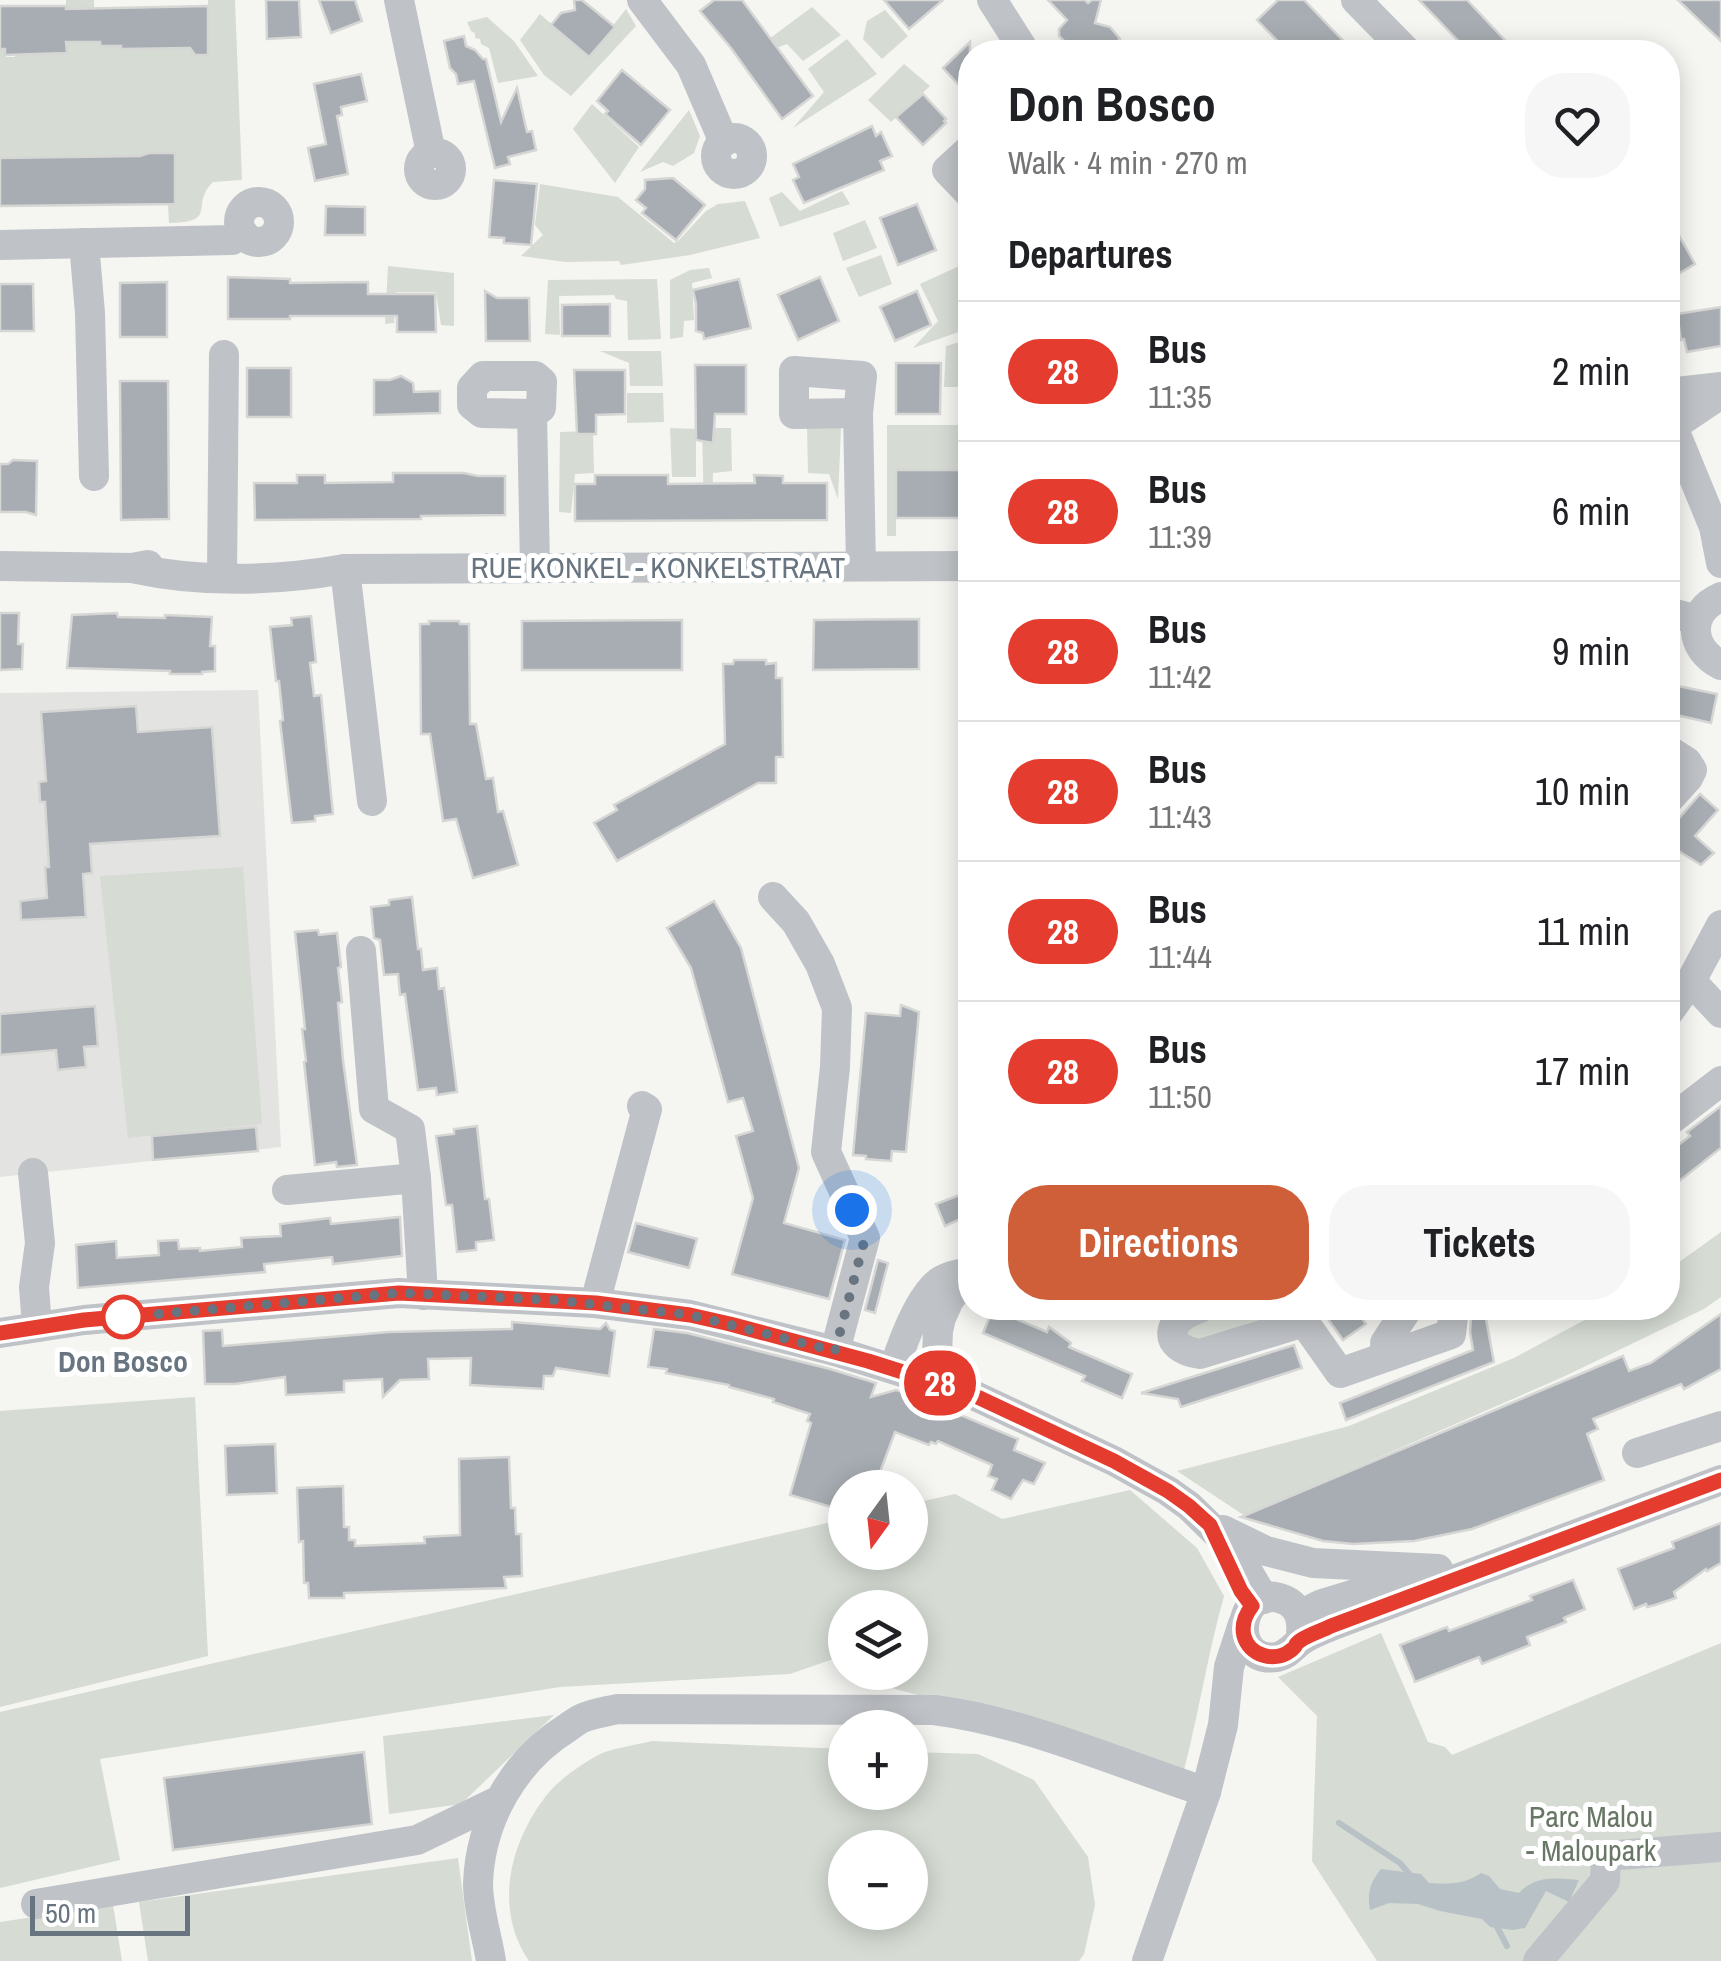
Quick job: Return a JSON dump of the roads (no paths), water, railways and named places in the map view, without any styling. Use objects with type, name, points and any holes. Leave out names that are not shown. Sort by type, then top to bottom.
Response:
[{"type":"street","points":[[398,0],[431,153]]},
{"type":"street","points":[[642,0],[691,65],[724,142]]},
{"type":"street","points":[[992,0],[1017,40]]},
{"type":"street","points":[[1356,0],[1395,40]]},
{"type":"street","points":[[958,160],[947,170],[958,181]]},
{"type":"street","points":[[0,244],[232,240],[242,233]]},
{"type":"street","points":[[84,243],[94,476]]},
{"type":"street","points":[[222,568],[224,355]]},
{"type":"street","points":[[1680,393],[1721,391]]},
{"type":"street","points":[[1680,414],[1721,391]]},
{"type":"street","points":[[858,413],[861,566]]},
{"type":"street","points":[[532,414],[536,568]]},
{"type":"street","points":[[1680,444],[1714,527],[1721,564]]},
{"type":"street","name":"RUE KONKEL - KONKELSTRAAT","points":[[0,566],[132,568],[169,576],[222,568],[304,576],[345,569],[958,566]]},
{"type":"street","points":[[345,569],[372,801]]},
{"type":"street","points":[[1721,597],[1708,604],[1697,620],[1696,631],[1703,652],[1721,665]]},
{"type":"street","points":[[1680,615],[1697,620]]},
{"type":"street","points":[[1680,757],[1692,770],[1680,787]]},
{"type":"street","points":[[774,897],[796,922],[820,964],[836,1008],[835,1066],[826,1152],[865,1238],[835,1351]]},
{"type":"street","points":[[1680,996],[1721,925]]},
{"type":"street","points":[[362,952],[374,1109],[410,1129],[423,1295]]},
{"type":"street","points":[[1691,981],[1721,1013]]},
{"type":"street","points":[[1680,1113],[1721,1081]]},
{"type":"street","points":[[596,1303],[647,1109],[642,1106]]},
{"type":"street","points":[[34,1173],[40,1243],[34,1287],[37,1327]]},
{"type":"street","points":[[287,1190],[416,1178]]},
{"type":"street","points":[[894,1369],[930,1290],[942,1280],[958,1275]]},
{"type":"street","points":[[931,1380],[941,1318],[958,1289]]},
{"type":"street","points":[[0,1332],[84,1320],[379,1294],[596,1303],[690,1315],[835,1351],[969,1393],[1114,1461],[1168,1491],[1210,1525],[1266,1550],[1313,1563],[1438,1568]]},
{"type":"street","points":[[1177,1320],[1172,1326],[1176,1344],[1200,1354],[1287,1320]]},
{"type":"street","points":[[1303,1320],[1340,1374],[1451,1334],[1453,1320]]},
{"type":"street","points":[[1386,1356],[1386,1343],[1400,1320]]},
{"type":"street","points":[[1637,1453],[1721,1426]]},
{"type":"street","points":[[1147,1961],[1206,1792],[1223,1726],[1230,1667],[1270,1619],[1438,1568],[1721,1463]]},
{"type":"street","points":[[1210,1525],[1241,1591],[1270,1619],[1331,1626],[1721,1480]]},
{"type":"street","points":[[1244,1538],[1269,1577],[1270,1619]]},
{"type":"street","points":[[491,1961],[478,1889],[480,1856],[488,1827],[514,1777],[544,1742],[585,1716],[618,1709],[934,1710],[970,1715],[1074,1746],[1206,1792]]},
{"type":"street","points":[[36,1904],[418,1840],[500,1800]]},
{"type":"street","points":[[1538,1961],[1606,1881],[1606,1856],[1721,1847]]},
{"type":"waterway","points":[[1339,1823],[1400,1863],[1410,1875]]},
{"type":"waterway","points":[[1495,1923],[1507,1946]]},
{"type":"place","name":"Don Bosco","points":[[123,1317]]},
{"type":"park label","name":"Parc Malou - Maloupark","points":[[1591,1833]]}]
